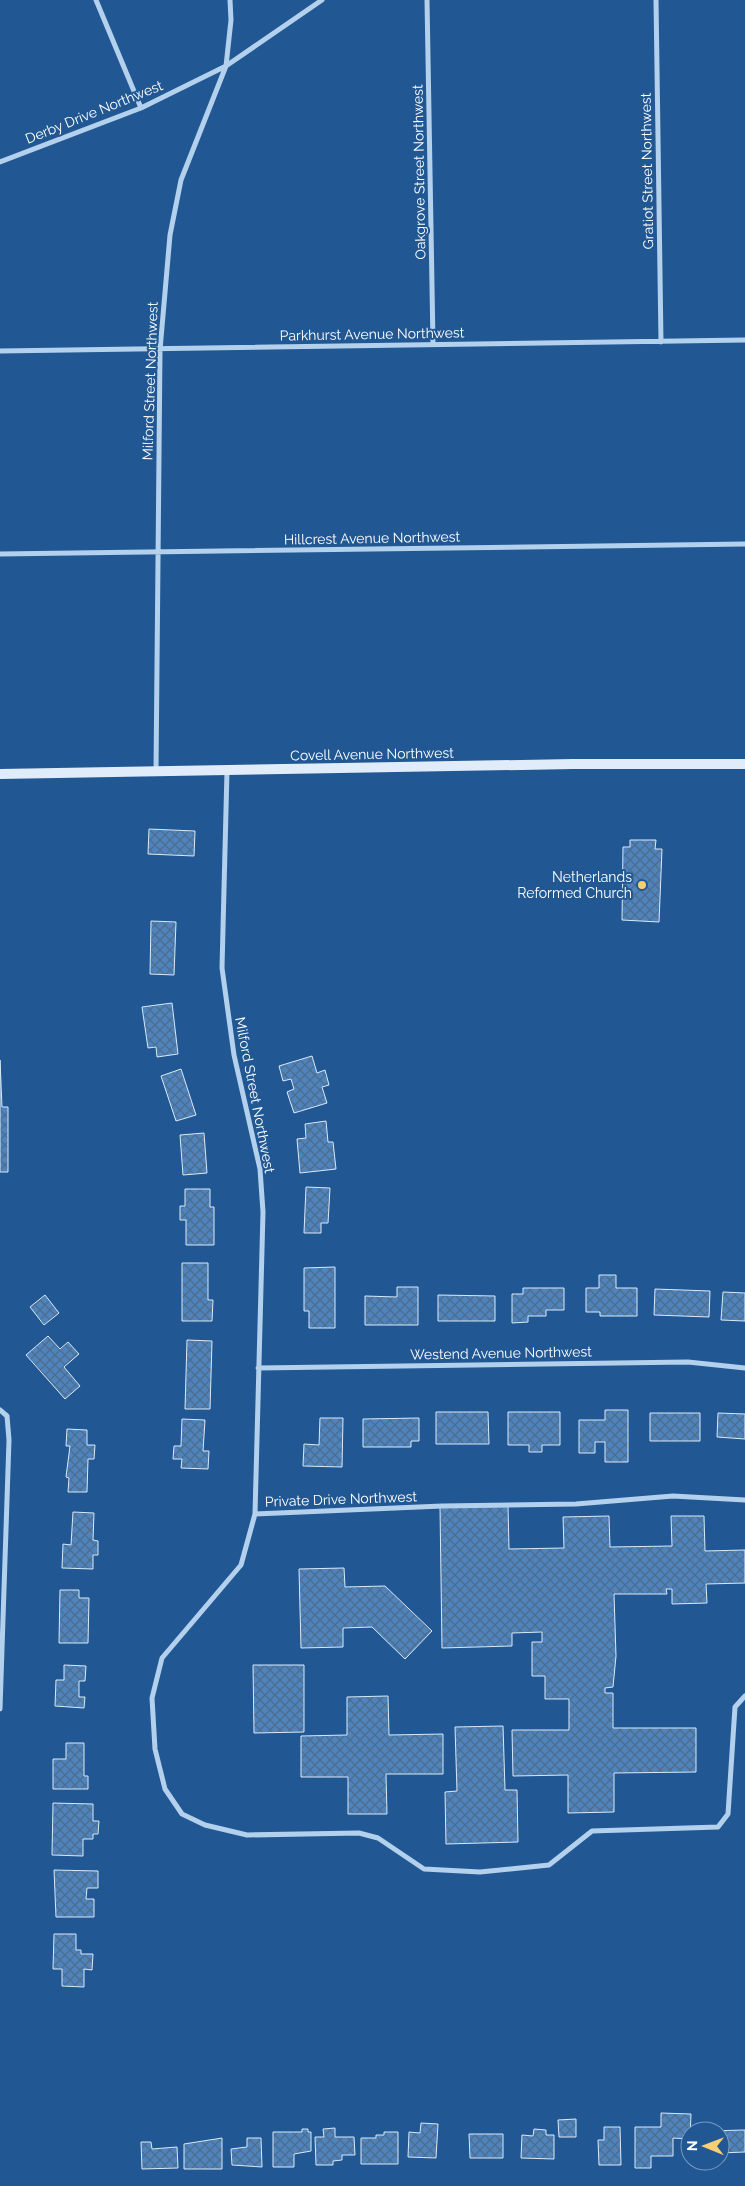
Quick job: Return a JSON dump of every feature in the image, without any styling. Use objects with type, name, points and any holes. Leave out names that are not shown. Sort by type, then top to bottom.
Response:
[{"type":"street","points":[[96,0],[141,108]]},
{"type":"street","name":"Milford Street Northwest","points":[[156,773],[160,350],[170,235],[181,180],[226,66],[231,20],[230,0]]},
{"type":"street","name":"Derby Drive Northwest","points":[[0,162],[141,108],[226,66],[322,0]]},
{"type":"street","name":"Oakgrove Street Northwest","points":[[427,0],[433,343]]},
{"type":"street","name":"Gratiot Street Northwest","points":[[656,0],[661,342]]},
{"type":"street","name":"Parkhurst Avenue Northwest","points":[[0,351],[160,350],[433,343],[745,340]]},
{"type":"street","name":"Hillcrest Avenue Northwest","points":[[0,554],[745,544]]},
{"type":"street","name":"Covell Avenue Northwest","points":[[0,774],[156,773],[563,764],[745,764]]},
{"type":"street","name":"Milford Street Northwest","points":[[227,771],[222,968],[234,1055],[260,1169],[263,1212],[255,1514]]},
{"type":"street","name":"Westend Avenue Northwest","points":[[258,1368],[688,1362],[745,1368]]},
{"type":"street","points":[[0,1410],[7,1416],[9,1440],[8,1518],[0,1709]]},
{"type":"street","name":"Private Drive Northwest","points":[[745,1500],[673,1496],[576,1504],[442,1506],[255,1514],[241,1564],[162,1658],[152,1698],[154,1749],[164,1789],[182,1814],[205,1824],[248,1834],[359,1833],[378,1838],[424,1869],[480,1872],[549,1865],[592,1830],[718,1827],[728,1814],[735,1706],[745,1696]]},
{"type":"building","points":[[149,829],[195,831],[194,856],[148,854]]},
{"type":"building","name":"Netherlands Reformed Church","points":[[630,840],[656,840],[655,849],[662,849],[659,922],[622,920],[623,847],[630,847]]},
{"type":"building","points":[[151,921],[176,922],[174,975],[150,974]]},
{"type":"building","points":[[172,1003],[178,1054],[157,1057],[156,1047],[148,1048],[142,1007]]},
{"type":"building","points":[[312,1056],[317,1073],[325,1070],[329,1085],[322,1087],[327,1103],[294,1113],[287,1092],[294,1089],[291,1079],[283,1081],[279,1066]]},
{"type":"building","points":[[0,1060],[2,1107],[8,1107],[8,1172],[0,1172]]},
{"type":"building","points":[[181,1069],[196,1115],[176,1121],[161,1076]]},
{"type":"building","points":[[326,1121],[328,1142],[333,1142],[336,1169],[300,1173],[297,1139],[306,1138],[305,1124]]},
{"type":"building","points":[[204,1133],[207,1173],[183,1175],[180,1135]]},
{"type":"building","points":[[306,1187],[330,1188],[328,1223],[321,1223],[321,1233],[304,1233]]},
{"type":"building","points":[[185,1189],[210,1189],[210,1207],[214,1207],[214,1245],[186,1245],[186,1220],[180,1220],[180,1206],[185,1206]]},
{"type":"building","points":[[182,1263],[208,1263],[208,1300],[213,1300],[212,1321],[182,1321]]},
{"type":"building","points":[[335,1267],[335,1328],[309,1328],[309,1311],[304,1311],[304,1268]]},
{"type":"building","points":[[599,1275],[616,1275],[616,1288],[637,1288],[637,1316],[600,1316],[600,1312],[586,1312],[586,1288],[599,1288]]},
{"type":"building","points":[[397,1287],[418,1287],[418,1325],[365,1325],[365,1296],[397,1297]]},
{"type":"building","points":[[523,1288],[564,1288],[564,1310],[546,1310],[546,1316],[528,1316],[528,1322],[512,1323],[512,1294],[523,1294]]},
{"type":"building","points":[[655,1289],[710,1291],[709,1317],[654,1315]]},
{"type":"building","points":[[723,1292],[745,1293],[745,1321],[721,1320]]},
{"type":"building","points":[[45,1295],[59,1313],[44,1325],[30,1307]]},
{"type":"building","points":[[438,1295],[495,1296],[495,1321],[438,1321]]},
{"type":"building","points":[[48,1336],[60,1349],[68,1342],[79,1354],[64,1367],[80,1386],[65,1399],[26,1355]]},
{"type":"building","points":[[187,1340],[212,1341],[210,1409],[185,1409]]},
{"type":"building","points":[[605,1410],[628,1410],[628,1462],[605,1462],[605,1442],[595,1442],[595,1453],[579,1453],[579,1420],[605,1420]]},
{"type":"building","points":[[436,1412],[488,1412],[489,1444],[436,1444]]},
{"type":"building","points":[[508,1412],[560,1412],[560,1445],[542,1445],[542,1452],[529,1452],[529,1445],[508,1445]]},
{"type":"building","points":[[650,1413],[700,1413],[700,1441],[650,1441]]},
{"type":"building","points":[[718,1413],[745,1414],[745,1439],[717,1437]]},
{"type":"building","points":[[320,1418],[343,1418],[342,1467],[303,1466],[304,1444],[319,1445]]},
{"type":"building","points":[[419,1418],[419,1441],[411,1441],[411,1447],[363,1447],[363,1419]]},
{"type":"building","points":[[182,1419],[205,1420],[203,1451],[209,1451],[208,1469],[181,1468],[182,1459],[173,1459],[174,1446],[181,1446]]},
{"type":"building","points":[[67,1429],[87,1430],[87,1445],[95,1445],[94,1459],[88,1459],[87,1492],[68,1492],[69,1478],[66,1477],[70,1446],[66,1446]]},
{"type":"building","points":[[508,1506],[509,1549],[564,1548],[563,1517],[609,1516],[610,1547],[672,1546],[671,1516],[704,1516],[705,1551],[745,1550],[745,1583],[706,1584],[707,1603],[672,1604],[672,1589],[666,1589],[667,1594],[614,1594],[616,1656],[613,1687],[605,1688],[605,1693],[613,1693],[613,1728],[696,1728],[696,1772],[614,1773],[614,1812],[568,1813],[568,1775],[513,1776],[512,1730],[569,1730],[569,1699],[545,1699],[545,1676],[532,1676],[532,1642],[542,1642],[542,1632],[512,1633],[512,1646],[442,1648],[440,1507]]},
{"type":"building","points":[[73,1512],[94,1513],[93,1540],[98,1541],[98,1555],[93,1555],[93,1569],[62,1568],[63,1544],[71,1545]]},
{"type":"building","points":[[344,1568],[345,1587],[385,1586],[432,1631],[405,1659],[372,1627],[343,1628],[343,1647],[301,1648],[299,1569]]},
{"type":"building","points":[[60,1590],[79,1590],[79,1598],[89,1598],[88,1643],[59,1643]]},
{"type":"building","points":[[64,1665],[86,1666],[85,1681],[79,1681],[79,1697],[85,1697],[84,1708],[55,1706],[56,1680],[64,1680]]},
{"type":"building","points":[[253,1665],[304,1665],[304,1732],[254,1733]]},
{"type":"building","points":[[388,1696],[389,1735],[443,1734],[443,1774],[386,1774],[387,1814],[348,1814],[348,1777],[301,1777],[301,1736],[347,1735],[347,1697]]},
{"type":"building","points":[[503,1726],[505,1790],[517,1790],[518,1842],[446,1844],[445,1792],[457,1791],[455,1727]]},
{"type":"building","points":[[66,1743],[84,1743],[84,1776],[88,1776],[88,1789],[53,1789],[53,1759],[66,1759]]},
{"type":"building","points":[[53,1803],[93,1804],[93,1821],[99,1821],[98,1834],[93,1834],[93,1839],[83,1839],[83,1856],[52,1855]]},
{"type":"building","points":[[54,1870],[98,1871],[98,1888],[87,1888],[86,1899],[94,1899],[94,1917],[56,1917]]},
{"type":"building","points":[[54,1934],[76,1934],[76,1950],[81,1950],[81,1954],[93,1954],[92,1970],[84,1969],[84,1987],[62,1986],[62,1969],[53,1969]]},
{"type":"building","points":[[661,2113],[691,2114],[691,2121],[680,2121],[680,2138],[673,2138],[673,2156],[651,2156],[651,2168],[635,2168],[635,2127],[661,2127]]},
{"type":"building","points":[[576,2119],[576,2137],[559,2137],[558,2120]]},
{"type":"building","points":[[421,2123],[438,2124],[436,2158],[408,2157],[409,2132],[420,2133]]},
{"type":"building","points":[[604,2127],[620,2127],[621,2165],[599,2165],[598,2140],[604,2140]]},
{"type":"building","points":[[335,2128],[335,2137],[354,2137],[355,2155],[342,2155],[342,2160],[333,2161],[333,2165],[316,2165],[315,2137],[324,2137],[323,2129]]},
{"type":"building","points":[[302,2129],[308,2129],[308,2132],[311,2132],[311,2151],[294,2154],[294,2167],[273,2167],[273,2132],[302,2132]]},
{"type":"building","points":[[534,2129],[546,2130],[546,2135],[554,2135],[554,2159],[521,2158],[522,2135],[533,2136]]},
{"type":"building","points":[[730,2130],[745,2130],[745,2152],[730,2153]]},
{"type":"building","points":[[384,2132],[398,2132],[398,2164],[361,2164],[361,2138],[376,2138],[376,2135],[384,2135]]},
{"type":"building","points":[[469,2134],[503,2134],[503,2158],[470,2158]]},
{"type":"building","points":[[222,2138],[222,2169],[184,2169],[184,2144]]},
{"type":"building","points":[[247,2138],[261,2138],[262,2167],[232,2165],[231,2149],[247,2147]]},
{"type":"building","points":[[141,2142],[151,2142],[152,2149],[177,2147],[178,2168],[142,2169]]},
{"type":"place","name":"Netherlands Reformed Church","points":[[642,885]]}]
